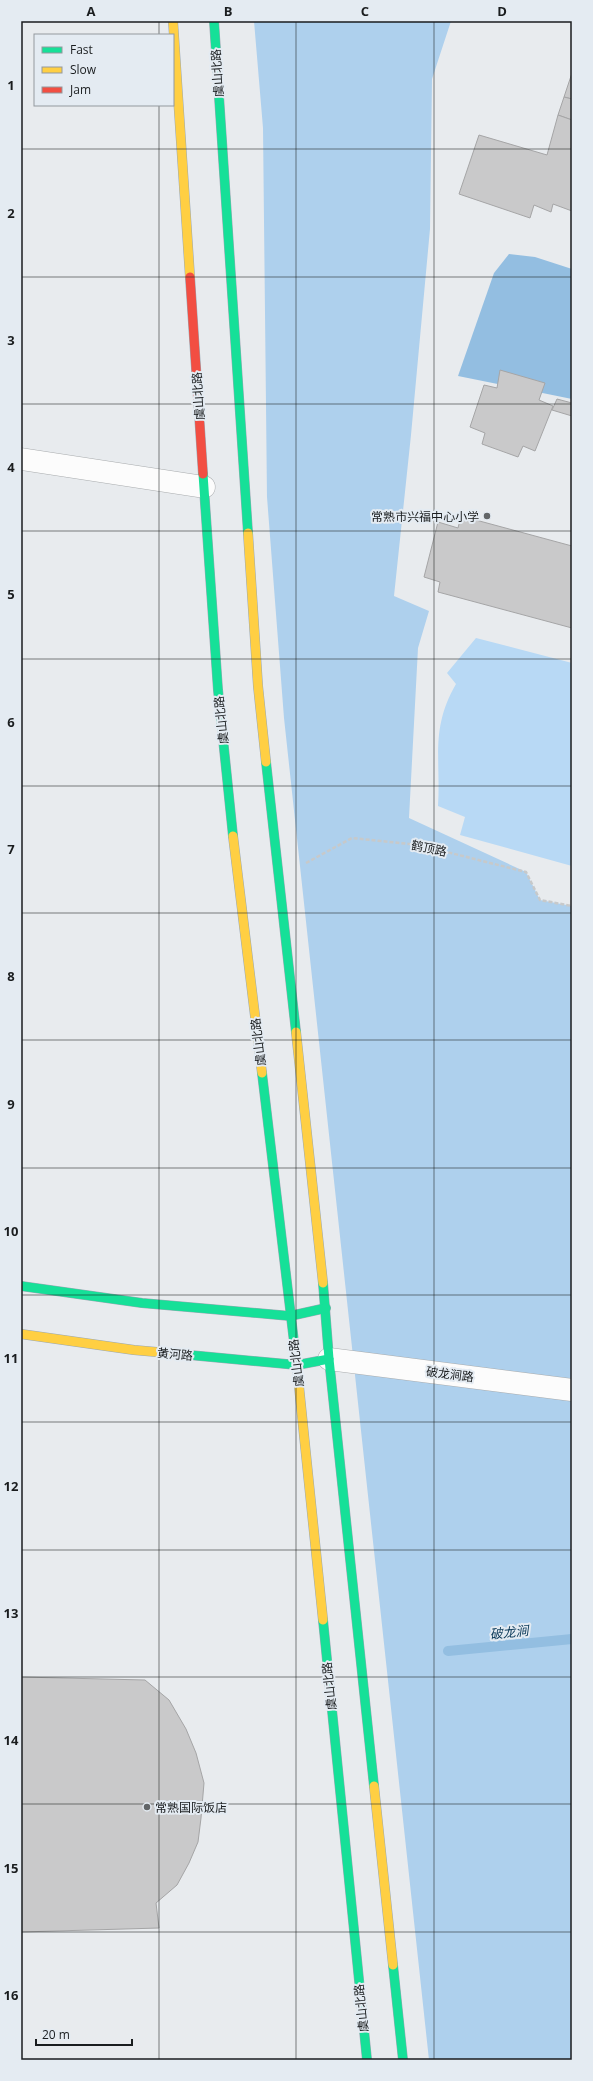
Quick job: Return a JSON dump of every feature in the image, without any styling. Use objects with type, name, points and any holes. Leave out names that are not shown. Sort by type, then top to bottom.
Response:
[{"type":"main road","name":"虞山北路","points":[[173,21],[174,34]]},
{"type":"main road","name":"虞山北路","points":[[214,21],[258,686],[326,1308],[329,1359],[403,2060]]},
{"type":"main road","name":"虞山北路","points":[[174,36],[221,720],[290,1316],[297,1365],[367,2060]]},
{"type":"main road","points":[[21,1286],[142,1303],[290,1316],[326,1308]]},
{"type":"main road","name":"黄河路","points":[[21,1334],[134,1350],[297,1365],[329,1359]]},
{"type":"street","points":[[21,458],[204,487]]},
{"type":"street","name":"破龙涧路","points":[[329,1359],[572,1390]]},
{"type":"path","name":"鹤顶路","points":[[279,882],[302,865],[352,838],[419,845],[526,872],[540,900],[572,906]]},
{"type":"shaded area","points":[[254,21],[451,21],[432,79],[430,229],[411,435],[394,596],[429,611],[418,648],[409,818],[526,872],[540,900],[572,906],[572,2060],[429,2060],[284,718],[267,497],[263,128]]},
{"type":"shaded area","points":[[509,254],[535,257],[572,269],[572,399],[458,376],[494,273]]},
{"type":"shaded area","points":[[476,638],[572,663],[572,866],[460,835],[465,817],[438,806],[438,744],[440,730],[448,700],[456,684],[447,673]]},
{"type":"building","points":[[572,73],[572,99],[564,97]]},
{"type":"building","points":[[564,97],[572,99],[572,120],[558,115]]},
{"type":"building","points":[[558,115],[572,120],[572,211],[553,204],[551,212],[534,205],[530,218],[459,194],[479,135],[547,155]]},
{"type":"building","points":[[500,370],[545,383],[539,400],[553,406],[535,451],[523,446],[518,457],[482,444],[485,433],[470,427],[484,385],[497,388]]},
{"type":"building","points":[[557,399],[572,403],[572,416],[552,410]]},
{"type":"building","points":[[461,516],[572,546],[572,628],[438,592],[440,582],[424,577],[438,522],[458,528]]},
{"type":"building","points":[[21,1677],[145,1680],[169,1700],[186,1729],[196,1753],[204,1783],[198,1842],[177,1885],[156,1903],[159,1928],[21,1932]]},
{"type":"waterway","name":"破龙涧","points":[[448,1651],[572,1639]]},
{"type":"traffic: fast","points":[[214,21],[248,533]]},
{"type":"traffic: fast","points":[[203,474],[218,690],[233,836]]},
{"type":"traffic: fast","points":[[266,762],[296,1032]]},
{"type":"traffic: fast","points":[[262,1073],[297,1367]]},
{"type":"traffic: fast","points":[[323,1283],[329,1359],[374,1786]]},
{"type":"traffic: fast","points":[[21,1286],[142,1303],[290,1316],[326,1308]]},
{"type":"traffic: fast","points":[[179,1354],[297,1365],[329,1359]]},
{"type":"traffic: fast","points":[[323,1620],[367,2060]]},
{"type":"traffic: fast","points":[[393,1965],[403,2060]]},
{"type":"traffic: slow","points":[[173,21],[174,34]]},
{"type":"traffic: slow","points":[[174,36],[190,277]]},
{"type":"traffic: slow","points":[[248,533],[258,686],[266,762]]},
{"type":"traffic: slow","points":[[233,836],[262,1073]]},
{"type":"traffic: slow","points":[[296,1032],[323,1283]]},
{"type":"traffic: slow","points":[[21,1334],[134,1350],[179,1354]]},
{"type":"traffic: slow","points":[[297,1367],[323,1620]]},
{"type":"traffic: slow","points":[[374,1786],[393,1965]]},
{"type":"traffic: jam","points":[[190,277],[203,474]]},
{"type":"place","name":"常熟市兴福中心小学","points":[[487,516]]},
{"type":"place","name":"常熟国际饭店","points":[[147,1807]]}]
